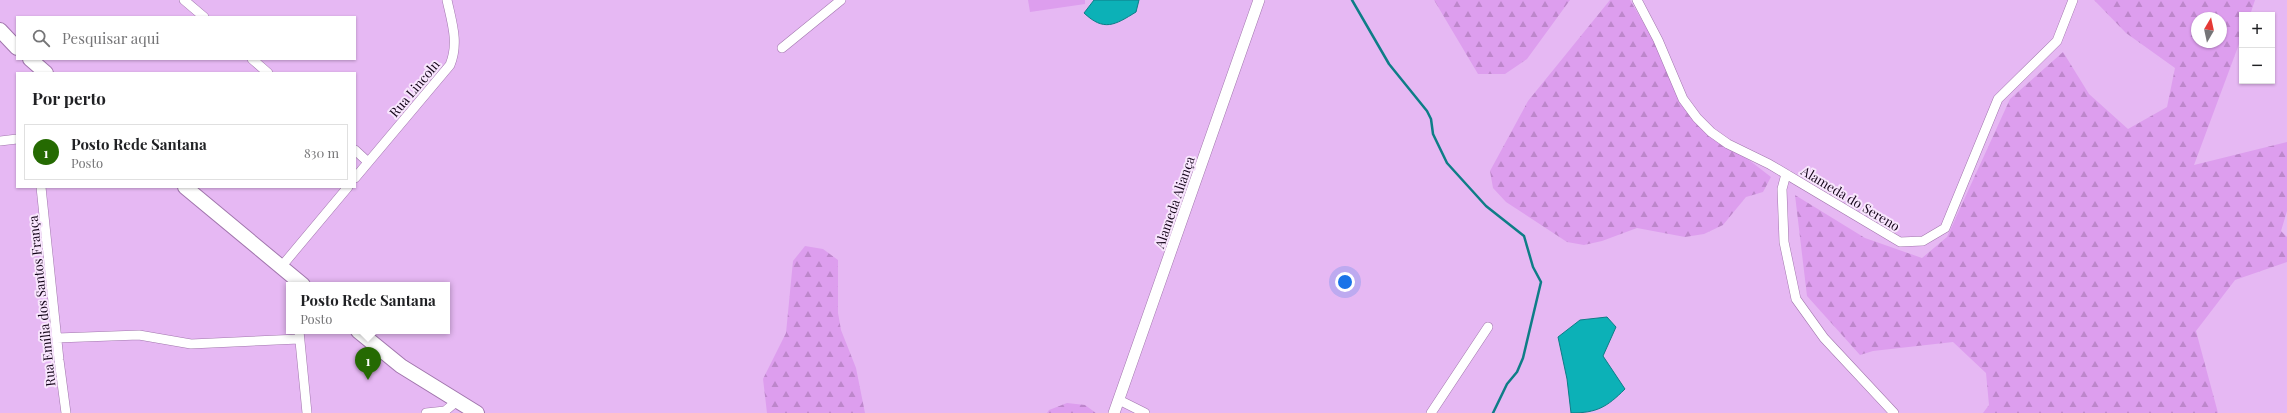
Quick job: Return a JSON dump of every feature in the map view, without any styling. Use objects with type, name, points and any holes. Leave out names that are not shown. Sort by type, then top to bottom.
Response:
[{"type":"main road","points":[[0,30],[16,47]]},
{"type":"main road","points":[[186,188],[299,282]]},
{"type":"main road","points":[[362,334],[401,366],[476,413]]},
{"type":"street","points":[[184,0],[203,16]]},
{"type":"street","name":"Rua Lincoln","points":[[356,177],[450,65],[455,55],[456,42],[447,0]]},
{"type":"street","points":[[782,48],[841,0]]},
{"type":"street","name":"Alameda Aliança","points":[[1114,413],[1259,0]]},
{"type":"street","name":"Alameda do Sereno","points":[[1637,0],[1664,52],[1678,88],[1697,118],[1728,144],[1786,174],[1900,242],[1923,241],[1945,228],[1998,99],[2057,42],[2073,0]]},
{"type":"street","points":[[253,60],[267,72]]},
{"type":"street","points":[[0,141],[16,139]]},
{"type":"street","points":[[356,151],[368,162]]},
{"type":"street","points":[[1786,174],[1782,189],[1784,242],[1796,299],[1824,338],[1894,413]]},
{"type":"street","name":"Rua Emília dos Santos França","points":[[42,188],[66,413]]},
{"type":"street","points":[[282,267],[347,188]]},
{"type":"street","points":[[1431,413],[1488,326]]},
{"type":"street","points":[[57,338],[139,335],[192,344],[299,335],[307,413]]},
{"type":"street","points":[[1119,400],[1144,413]]},
{"type":"street","points":[[426,413],[445,411],[457,401]]},
{"type":"green space","points":[[1028,0],[1085,0],[1085,4],[1030,12]]},
{"type":"green space","points":[[1434,0],[1570,0],[1527,59],[1505,74],[1478,74]]},
{"type":"green space","points":[[1610,0],[1630,0],[1709,134],[1749,160],[1771,177],[1763,192],[1746,197],[1723,225],[1704,234],[1685,237],[1637,228],[1602,241],[1584,245],[1567,242],[1506,202],[1493,188],[1490,171],[1528,101]]},
{"type":"green space","points":[[2094,0],[2255,0],[2251,12],[2239,12],[2239,44],[2194,165],[2287,142],[2287,211],[2281,231],[2287,237],[2287,262],[2235,280],[2196,331],[2218,413],[1983,413],[1989,405],[1986,373],[1953,342],[1873,351],[1860,355],[1807,296],[1795,195],[1865,238],[1922,258],[1947,237],[2010,99],[2063,52],[2089,94],[2128,129],[2167,107],[2175,68],[2126,33]]},
{"type":"green space","points":[[805,246],[823,249],[838,260],[838,313],[841,330],[856,368],[865,413],[767,413],[763,379],[786,333],[793,261]]},
{"type":"green space","points":[[1067,403],[1085,405],[1096,413],[1047,413],[1049,410]]},
{"type":"shaded area","points":[[1094,0],[1139,0],[1136,12],[1116,23],[1104,24],[1098,23],[1084,13]]},
{"type":"shaded area","points":[[1607,317],[1616,327],[1603,356],[1625,389],[1607,405],[1601,408],[1588,412],[1571,413],[1567,379],[1558,337],[1580,320]]},
{"type":"waterway","points":[[1352,0],[1389,64],[1427,111],[1431,119],[1433,134],[1447,163],[1486,206],[1524,236],[1533,267],[1541,282],[1523,358],[1517,372],[1507,384],[1493,413]]},
{"type":"place","name":"Posto Rede Santana","points":[[368,380]]}]
